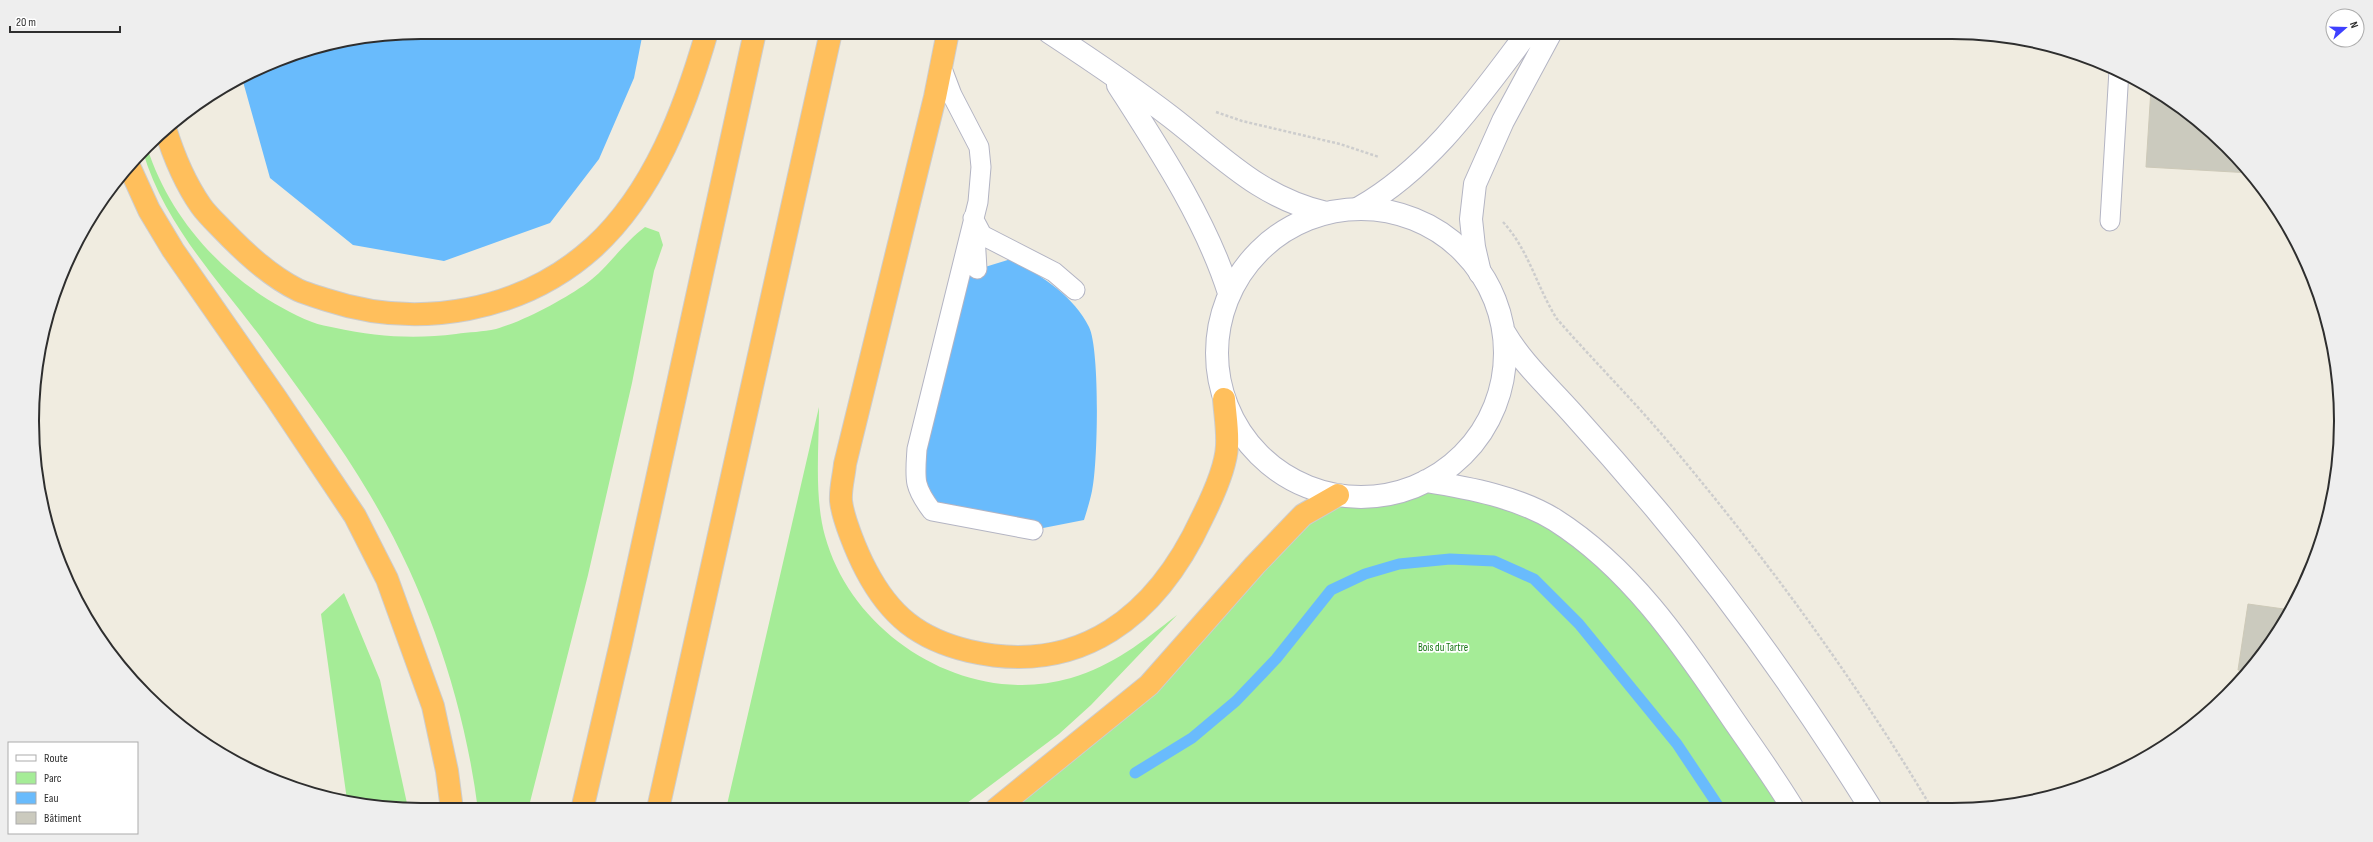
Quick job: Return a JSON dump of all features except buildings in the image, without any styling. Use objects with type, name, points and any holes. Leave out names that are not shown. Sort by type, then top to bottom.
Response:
[{"type":"highway","points":[[167,136],[172,150],[201,207],[246,255],[298,290],[350,307],[389,313],[432,314],[470,309],[508,299],[553,278],[594,246],[628,209],[670,138],[704,39]]},
{"type":"highway","points":[[584,803],[621,643],[753,39]]},
{"type":"highway","points":[[660,803],[829,39]]},
{"type":"highway","points":[[947,39],[845,464],[841,501],[857,551],[877,591],[907,624],[942,644],[980,653],[1018,657],[1058,654],[1100,639],[1139,609],[1158,590],[1187,550],[1210,501],[1227,446],[1224,399]]},
{"type":"highway","points":[[132,172],[149,210],[173,250],[276,398],[355,516],[388,580],[433,706],[451,803]]},
{"type":"highway","points":[[1003,803],[1150,685],[1255,564],[1303,515],[1338,495]]},
{"type":"main road","points":[[1059,39],[1157,107],[1244,177],[1267,192],[1302,207],[1326,213]]},
{"type":"main road","points":[[1358,208],[1399,183],[1424,161],[1485,90],[1523,39]]},
{"type":"main road","points":[[1480,273],[1474,247],[1471,218],[1474,184],[1503,121],[1547,39]]},
{"type":"main road","points":[[1112,75],[1153,139],[1201,226],[1220,265],[1229,293]]},
{"type":"main road","points":[[1358,208],[1389,211],[1419,221],[1446,236],[1469,258],[1480,273],[1496,303],[1503,330],[1505,360],[1500,390],[1489,418],[1467,449],[1451,465],[1426,481],[1398,492],[1368,497],[1338,495],[1309,487],[1282,474],[1259,454],[1240,432],[1224,399],[1217,364],[1219,327],[1229,293],[1245,266],[1266,243],[1292,226],[1326,213],[1358,208]]},
{"type":"main road","points":[[1503,330],[1529,367],[1606,451],[1656,510],[1750,629],[1832,747],[1867,803]]},
{"type":"main road","points":[[1426,481],[1477,489],[1514,502],[1554,520],[1604,556],[1647,602],[1701,673],[1789,803]]},
{"type":"lane","points":[[941,66],[952,95],[979,147],[981,168],[978,202],[917,449],[915,475],[919,494],[932,511],[1033,530]]},
{"type":"lane","points":[[2110,221],[2119,77]]},
{"type":"lane","points":[[973,218],[977,269]]},
{"type":"lane","points":[[973,218],[982,235],[1054,272],[1075,290]]},
{"type":"green space","points":[[149,153],[158,176],[190,229],[210,252],[233,274],[258,293],[284,309],[315,323],[351,331],[381,335],[411,337],[441,336],[486,331],[506,326],[543,309],[587,283],[601,271],[637,233],[645,227],[659,232],[663,245],[654,271],[632,383],[588,575],[530,803],[477,803],[472,769],[453,687],[426,608],[409,569],[390,532],[370,495],[321,420],[251,324],[214,278],[180,230],[165,205],[145,157]]},
{"type":"green space","points":[[819,407],[819,505],[825,536],[839,573],[861,605],[888,634],[920,656],[956,673],[993,683],[1032,685],[1071,678],[1101,666],[1127,652],[1177,615],[1091,705],[1059,734],[967,803],[727,803]]},
{"type":"green space","name":"Bois du Tartre","points":[[1443,471],[1545,515],[1630,588],[1793,803],[1004,803],[1080,743],[1303,515],[1311,494],[1330,498],[1379,498],[1394,494],[1426,481]]},
{"type":"green space","points":[[344,593],[380,680],[407,802],[371,800],[346,796],[321,614]]},
{"type":"water","points":[[642,39],[634,78],[599,159],[550,223],[444,261],[353,245],[270,178],[243,83],[298,59],[346,46],[396,40]]},
{"type":"water","points":[[1011,259],[1034,272],[1055,287],[1074,305],[1089,327],[1093,339],[1095,358],[1097,407],[1096,457],[1092,491],[1084,520],[1033,530],[932,511],[915,475],[959,275]]},
{"type":"waterway","points":[[1135,773],[1192,738],[1236,701],[1276,659],[1331,590],[1365,574],[1399,564],[1450,559],[1494,561],[1534,579],[1579,624],[1677,744],[1716,803]]}]
